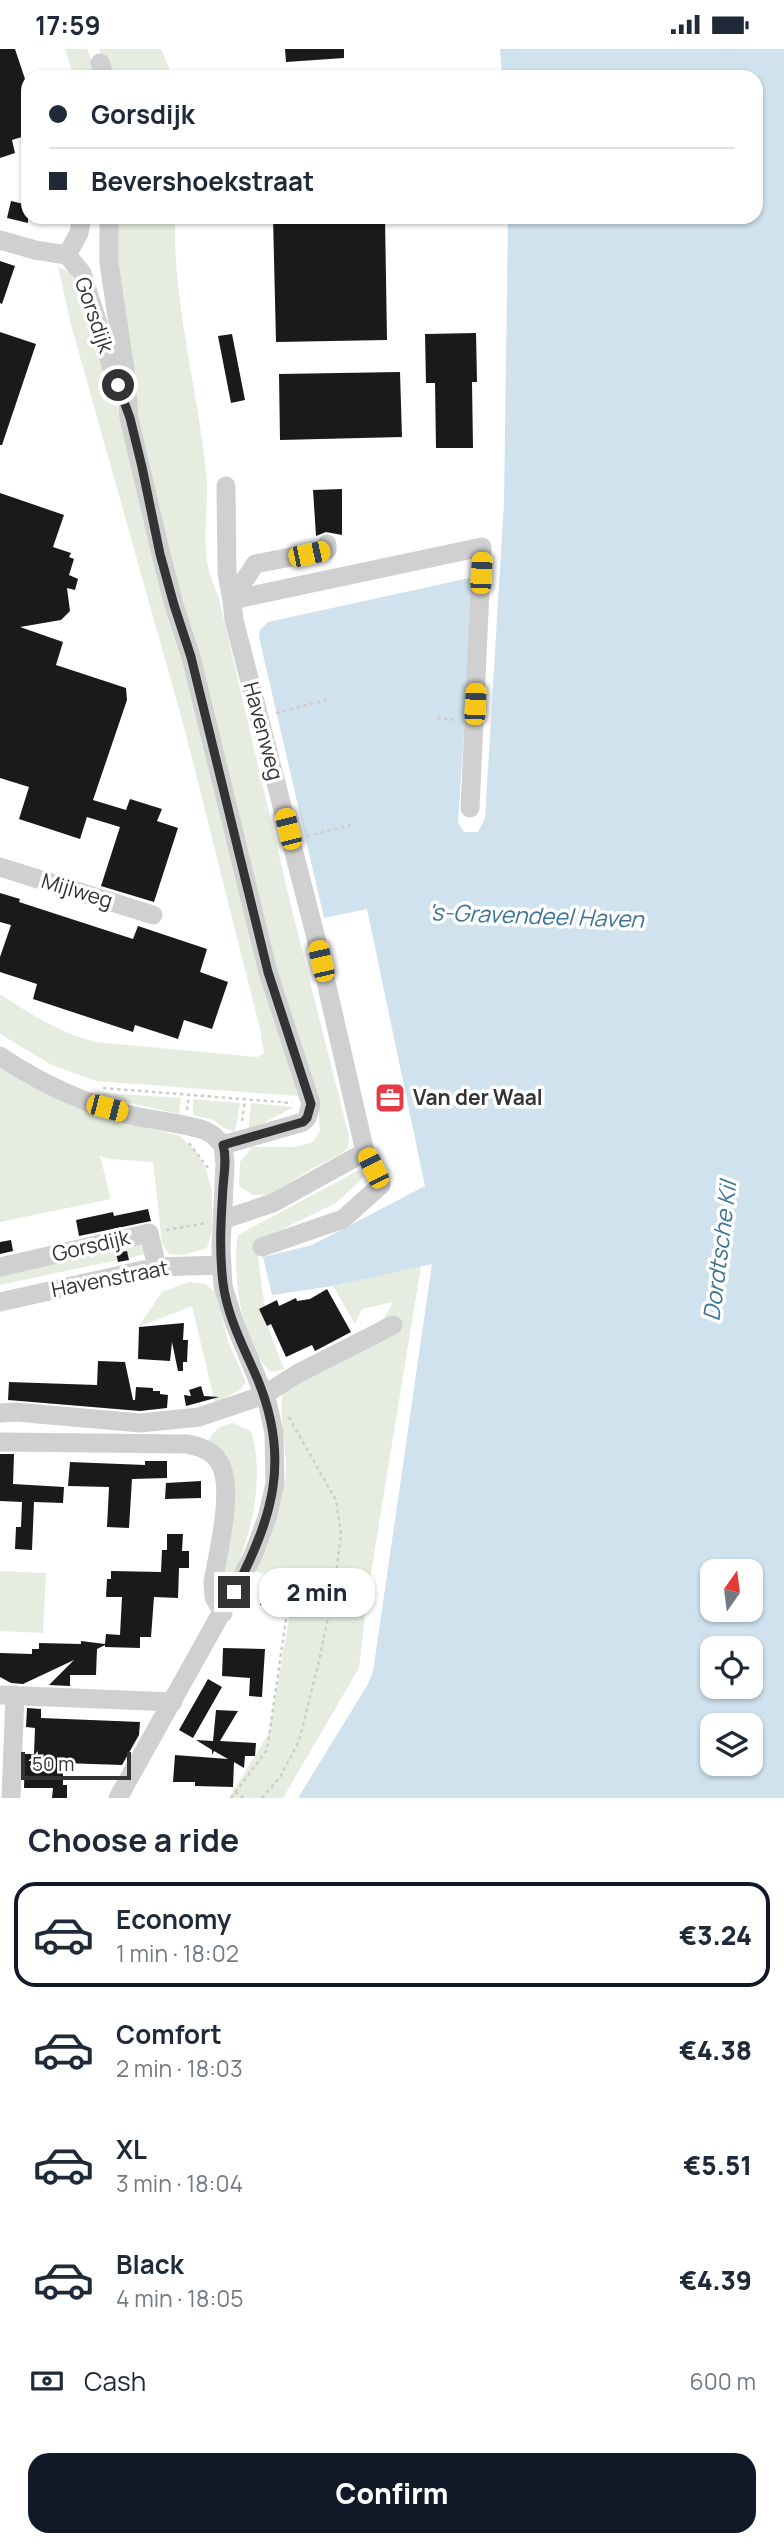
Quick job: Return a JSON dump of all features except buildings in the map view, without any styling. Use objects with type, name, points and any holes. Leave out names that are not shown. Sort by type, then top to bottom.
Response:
[{"type":"street","name":"Gorsdijk","points":[[81,224],[67,255],[82,273],[130,418],[160,554],[191,657],[268,972],[311,1104]]},
{"type":"street","name":"Gorsdijk","points":[[109,224],[109,263],[130,418]]},
{"type":"street","points":[[0,240],[35,250],[67,255]]},
{"type":"street","name":"Havenweg","points":[[226,486],[228,573],[234,620],[311,921],[365,1151],[380,1185],[343,1219],[262,1247]]},
{"type":"street","points":[[232,600],[255,564],[327,550],[327,544]]},
{"type":"street","points":[[232,600],[482,547],[470,808]]},
{"type":"street","name":"Mijlweg","points":[[0,867],[153,915]]},
{"type":"street","points":[[0,1056],[51,1087],[81,1099],[137,1116],[186,1125],[214,1135],[223,1145],[222,1265],[228,1308],[266,1400],[274,1433],[275,1484],[262,1534],[223,1613],[118,1798]]},
{"type":"street","points":[[223,1145],[303,1122],[311,1104]]},
{"type":"street","points":[[222,1220],[273,1203],[365,1151]]},
{"type":"street","name":"Gorsdijk","points":[[0,1267],[149,1233],[157,1267]]},
{"type":"street","name":"Havenstraat","points":[[0,1301],[157,1267],[222,1265]]},
{"type":"street","points":[[0,1413],[16,1412],[140,1423],[199,1417],[266,1400],[297,1374],[393,1325]]},
{"type":"street","points":[[0,1441],[186,1444],[212,1453],[222,1469],[227,1487],[213,1582],[214,1597],[223,1613]]},
{"type":"street","points":[[11,1798],[7,1695],[173,1702]]},
{"type":"path","points":[[275,713],[327,700]]},
{"type":"path","points":[[437,718],[460,720]]},
{"type":"path","points":[[304,836],[352,825]]},
{"type":"path","points":[[96,1086],[189,1096],[311,1104]]},
{"type":"path","points":[[186,1125],[184,1136],[223,1186]]},
{"type":"path","points":[[149,1233],[222,1220]]},
{"type":"path","points":[[261,1798],[280,1777],[299,1741],[334,1589],[341,1534],[336,1500],[296,1427],[289,1415],[266,1400]]},
{"type":"path","points":[[231,1798],[267,1750],[291,1585],[245,1570]]},
{"type":"path","points":[[235,1792],[244,1798]]},
{"type":"shaded area","points":[[65,49],[87,49],[95,70],[72,70]]},
{"type":"shaded area","points":[[99,49],[161,49],[170,70],[109,70]]},
{"type":"shaded area","points":[[116,224],[175,224],[182,317],[207,481],[207,561],[219,599],[291,906],[349,1136],[348,1148],[339,1155],[269,1195],[253,1195],[239,1186],[240,1162],[252,1147],[296,1147],[313,1142],[320,1131],[318,1105],[295,1039],[196,662],[120,338]]},
{"type":"shaded area","points":[[58,267],[69,271],[79,290],[118,409],[298,1096],[96,1081],[50,1064],[0,1034],[0,994],[58,1028],[96,1042],[257,1057],[264,1054],[184,727],[70,321]]},
{"type":"shaded area","points":[[0,1067],[117,1120],[180,1136],[195,1150],[206,1169],[212,1191],[212,1230],[207,1248],[183,1255],[169,1254],[162,1243],[153,1162],[100,1156],[111,1199],[0,1222]]},
{"type":"shaded area","points":[[104,1093],[181,1098],[179,1114],[96,1095]]},
{"type":"shaded area","points":[[193,1099],[240,1103],[235,1132],[222,1127],[214,1120],[193,1115]]},
{"type":"shaded area","points":[[251,1103],[294,1107],[248,1131]]},
{"type":"shaded area","points":[[359,1170],[365,1176],[336,1203],[256,1242],[267,1324],[284,1369],[272,1372],[253,1347],[241,1309],[236,1268],[238,1235]]},
{"type":"shaded area","points":[[140,1242],[146,1254],[0,1285],[0,1268]]},
{"type":"shaded area","points":[[421,1266],[368,1591],[359,1668],[283,1798],[229,1798],[269,1733],[295,1584],[255,1571],[285,1484],[286,1462],[281,1406],[284,1389],[357,1350],[384,1318],[393,1302],[362,1309],[355,1324],[333,1286]]},
{"type":"shaded area","points":[[189,1282],[205,1284],[216,1293],[228,1341],[246,1382],[240,1390],[215,1403],[192,1306],[138,1327],[162,1292]]},
{"type":"shaded area","points":[[233,1423],[251,1431],[257,1470],[256,1489],[250,1528],[231,1584],[220,1586],[229,1492],[207,1444],[217,1430]]},
{"type":"shaded area","points":[[0,1571],[46,1573],[43,1633],[0,1631]]},
{"type":"water","points":[[500,49],[784,49],[784,1798],[298,1798],[373,1672],[432,1264],[333,1286],[272,1295],[263,1257],[312,1245],[425,1186],[367,909],[324,918],[259,637],[260,630],[268,622],[474,577],[458,823],[464,832],[478,832],[485,818],[504,502],[508,224],[763,224],[763,70],[502,70]]},
{"type":"place","name":"Van der Waal","points":[[390,1098]]},
{"type":"route","points":[[118,385],[130,418],[160,554],[191,657],[268,972],[311,1104],[303,1122],[223,1145],[223,1286],[228,1308],[268,1405],[274,1433],[276,1468],[271,1504],[262,1534],[234,1592]]},
{"type":"water label","name":"'s-Gravendeel Haven","points":[[536,916]]},
{"type":"water label","name":"Dordtsche Kil","points":[[720,1251]]}]
